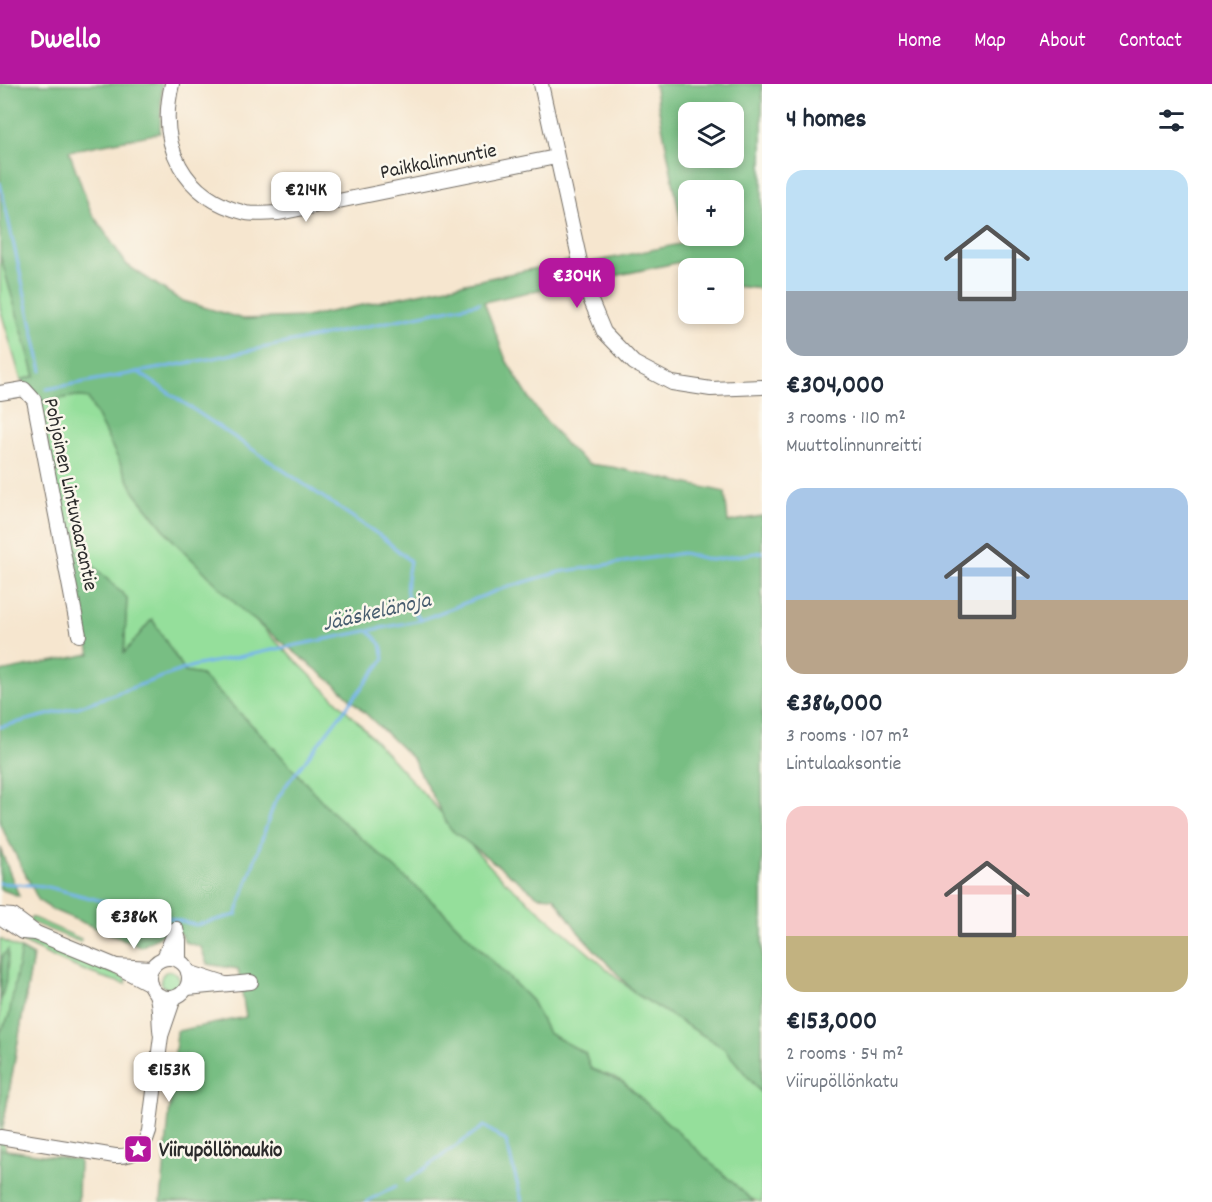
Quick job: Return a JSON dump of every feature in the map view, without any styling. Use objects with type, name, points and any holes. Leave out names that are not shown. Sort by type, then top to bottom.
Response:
[{"type":"street","name":"Paikkalinnuntie","points":[[172,84],[167,124],[170,143],[177,161],[189,179],[205,195],[224,206],[249,213],[279,213],[556,158]]},
{"type":"street","points":[[541,84],[586,289],[604,332],[634,363],[672,383],[711,389],[762,387]]},
{"type":"street","name":"Pohjoinen Lintuvaarantie","points":[[0,393],[24,389],[34,400],[80,635]]},
{"type":"street","points":[[0,916],[19,919],[36,933],[116,966],[153,989],[174,998]]},
{"type":"street","points":[[116,966],[152,968],[164,958],[176,928],[179,940],[179,960],[188,972],[225,984]]},
{"type":"street","points":[[164,958],[179,960]]},
{"type":"street","points":[[152,968],[153,989],[160,1004],[158,1021],[161,1036]]},
{"type":"street","points":[[187,988],[188,972]]},
{"type":"street","points":[[0,1137],[115,1156],[136,1152],[146,1141],[149,1131],[161,1036],[174,998],[187,988],[251,982]]},
{"type":"green space","points":[[0,84],[162,84],[160,133],[69,151],[91,212],[127,265],[180,300],[243,319],[306,317],[570,261],[574,282],[484,302],[506,360],[534,406],[568,447],[588,464],[612,467],[725,492],[728,522],[762,516],[762,1094],[724,1048],[636,994],[579,933],[554,897],[538,896],[450,829],[413,759],[337,686],[243,611],[172,539],[135,493],[88,398],[76,396],[40,402],[21,380],[35,376],[0,255]]},
{"type":"green space","points":[[654,84],[762,84],[762,289],[744,287],[744,258],[678,258],[678,262],[591,281],[587,263],[678,244],[744,246],[744,180],[678,180],[678,207]]},
{"type":"green space","points":[[0,255],[35,376],[21,380],[0,308]]},
{"type":"green space","points":[[76,396],[88,398],[135,493],[172,539],[359,723],[499,876],[636,994],[724,1048],[762,1094],[762,1202],[750,1198],[714,1170],[624,1083],[591,1069],[585,1053],[548,1033],[532,1001],[445,913],[332,813],[263,736],[201,675],[185,673],[152,619],[124,654],[127,598],[66,540],[40,402]]},
{"type":"green space","points":[[66,540],[127,598],[124,653],[152,619],[185,672],[201,675],[263,736],[332,812],[445,913],[532,1001],[548,1033],[585,1053],[591,1069],[623,1082],[754,1202],[161,1202],[177,1031],[246,1017],[238,969],[207,964],[201,947],[185,942],[180,933],[165,933],[141,947],[53,910],[39,901],[0,824],[0,672],[90,654]]},
{"type":"green space","points":[[0,848],[19,896],[0,889]]},
{"type":"green space","points":[[31,917],[81,939],[80,942],[29,921]]},
{"type":"green space","points":[[21,936],[127,979],[126,984],[98,976],[58,959],[19,940]]},
{"type":"green space","points":[[0,939],[33,956],[2,1132],[6,1151],[4,1202],[0,1202]]},
{"type":"green space","points":[[21,949],[33,956],[3,1126],[0,1126],[0,1033],[9,1016]]},
{"type":"green space","points":[[8,950],[7,978],[0,1003],[2,956]]},
{"type":"green space","points":[[170,971],[176,974],[179,980],[176,986],[170,989],[164,986],[161,980],[164,974]]},
{"type":"green space","points":[[0,1149],[79,1160],[78,1202],[0,1202]]},
{"type":"waterway","points":[[0,183],[42,371]]},
{"type":"waterway","points":[[47,389],[214,358],[479,303]]},
{"type":"waterway","points":[[138,372],[382,537],[410,561],[407,578],[408,600],[421,620]]},
{"type":"waterway","name":"Jääskelänoja","points":[[0,727],[78,707],[193,666],[421,620],[501,589],[559,572],[683,553],[711,560],[762,552]]},
{"type":"waterway","points":[[0,883],[44,886],[196,925],[236,915],[274,804],[384,659],[381,644],[369,631]]},
{"type":"waterway","points":[[407,1181],[484,1126],[506,1141],[522,1201]]},
{"type":"waterway","points":[[366,1202],[396,1186]]},
{"type":"place","name":"Viirupöllönaukio","points":[[138,1149]]}]
